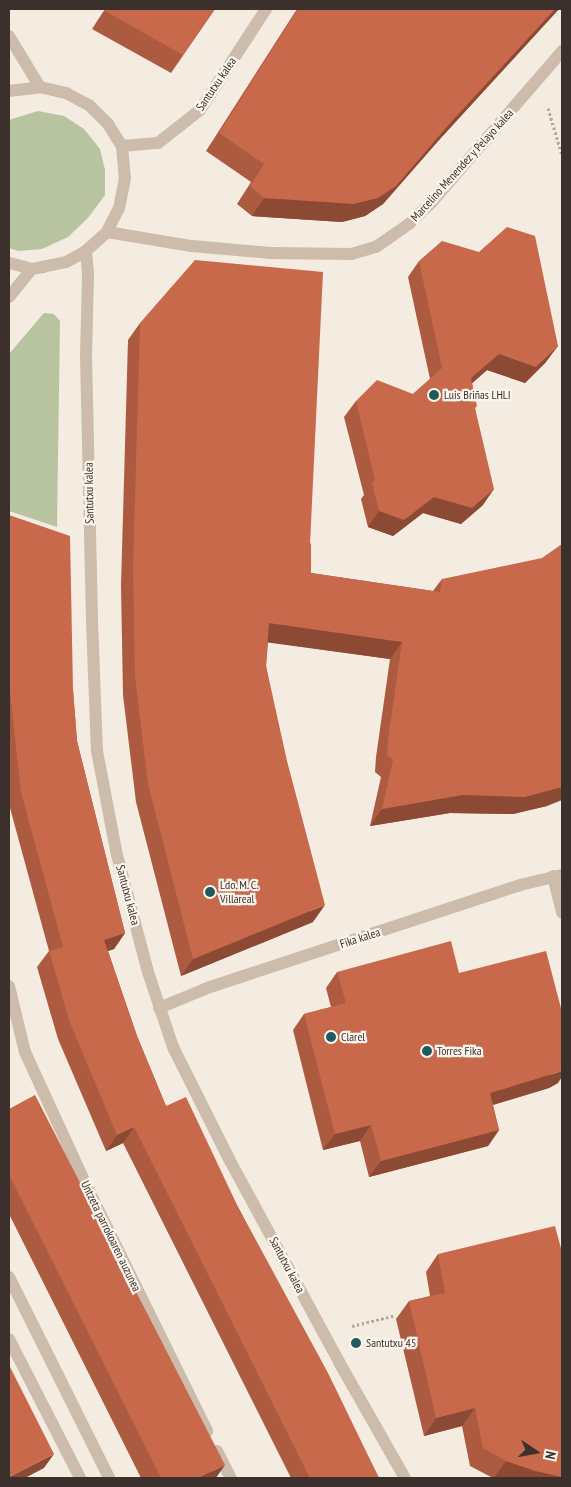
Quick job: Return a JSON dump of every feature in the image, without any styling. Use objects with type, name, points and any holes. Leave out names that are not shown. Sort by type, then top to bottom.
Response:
[{"type":"street","name":"Santutxu kalea","points":[[122,146],[158,143],[200,110],[266,9]]},
{"type":"street","points":[[9,36],[40,87]]},
{"type":"street","name":"Marcelino Menendez y Pelayo kalea","points":[[107,232],[192,246],[271,253],[351,254],[376,247],[409,224],[430,202],[562,51]]},
{"type":"street","points":[[9,91],[40,87],[66,93],[89,105],[108,124],[122,146],[125,178],[119,208],[107,232],[86,252],[66,262],[32,269],[9,263]]},
{"type":"street","name":"Santutxu kalea","points":[[86,252],[88,275],[86,355],[97,751],[116,851],[159,1008],[173,1047],[229,1159],[339,1362],[405,1477]]},
{"type":"street","points":[[9,297],[32,269]]},
{"type":"street","points":[[558,876],[562,913]]},
{"type":"street","name":"Fika kalea","points":[[159,1008],[210,987],[558,876]]},
{"type":"street","name":"Untzeta parrokoaren auzunea","points":[[9,986],[24,1052],[88,1189],[231,1478]]},
{"type":"street","points":[[9,1277],[109,1478]]},
{"type":"street","points":[[9,1339],[80,1478]]},
{"type":"path","points":[[547,107],[562,155]]},
{"type":"path","points":[[352,1326],[396,1315]]},
{"type":"green space","points":[[38,111],[64,116],[84,129],[100,149],[105,170],[105,195],[88,218],[68,237],[42,249],[18,251],[9,248],[9,120]]},
{"type":"green space","points":[[44,313],[54,314],[60,321],[57,527],[9,511],[9,354]]},
{"type":"building","points":[[106,9],[215,9],[183,55],[105,11]]},
{"type":"building","points":[[298,9],[555,9],[451,122],[396,186],[378,198],[354,204],[264,198],[250,186],[264,164],[219,133]]},
{"type":"building","points":[[507,227],[535,236],[558,346],[536,367],[499,354],[471,378],[477,406],[475,408],[494,489],[472,508],[434,497],[404,520],[379,511],[372,483],[375,480],[356,401],[377,380],[413,394],[442,368],[419,261],[442,241],[479,252]]},
{"type":"building","points":[[195,260],[323,272],[310,544],[311,573],[440,592],[442,579],[542,558],[562,544],[562,787],[525,797],[462,795],[382,809],[393,760],[387,755],[388,739],[402,642],[269,623],[266,666],[287,761],[325,905],[193,959],[148,784],[135,677],[133,568],[140,323]]},
{"type":"building","points":[[9,515],[70,536],[73,690],[77,741],[125,933],[104,940],[137,1036],[166,1106],[186,1097],[238,1207],[328,1373],[379,1478],[310,1478],[134,1127],[117,1135],[70,1023],[49,951],[63,947],[21,792],[10,693]]},
{"type":"building","name":"Torres Fika","points":[[451,941],[459,973],[546,951],[562,1012],[562,1071],[490,1093],[499,1130],[381,1161],[371,1125],[335,1134],[304,1014],[346,1003],[337,972]]},
{"type":"building","points":[[35,1095],[225,1465],[198,1478],[161,1478],[9,1175],[9,1109]]},
{"type":"building","points":[[555,1226],[562,1252],[562,1477],[535,1471],[506,1461],[483,1448],[475,1408],[436,1418],[409,1301],[445,1293],[438,1254]]},
{"type":"building","points":[[9,1365],[54,1454],[9,1477]]},
{"type":"place","name":"Luis Briñas LHLI","points":[[434,395]]},
{"type":"place","name":"Ldo. M. C. Villareal","points":[[210,892]]},
{"type":"place","name":"Clarel","points":[[331,1037]]},
{"type":"place","name":"Torres Fika","points":[[427,1051]]},
{"type":"place","name":"Santutxu 45","points":[[356,1343]]}]
